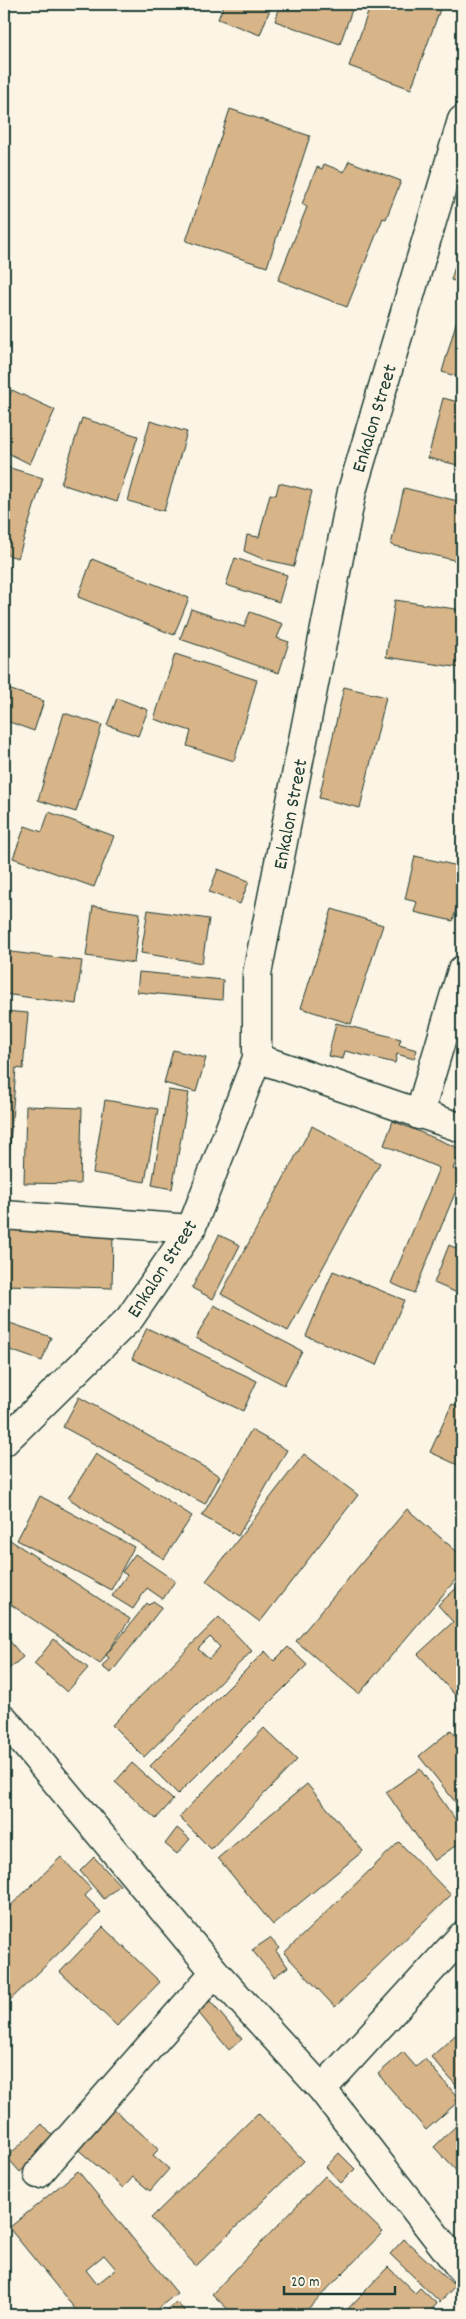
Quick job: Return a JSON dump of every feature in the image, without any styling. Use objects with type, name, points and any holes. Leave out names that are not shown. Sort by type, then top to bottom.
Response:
[{"type":"street","name":"Enkalon Street","points":[[4,1442],[130,1318],[191,1229],[257,1058],[257,974],[352,490],[462,120]]},
{"type":"street","points":[[419,1115],[462,970]]},
{"type":"street","points":[[257,1058],[419,1115],[462,1128]]},
{"type":"street","points":[[4,1215],[191,1229]]},
{"type":"street","points":[[4,1719],[215,1972],[322,2089],[462,2270]]},
{"type":"street","points":[[322,2089],[462,1936]]},
{"type":"street","points":[[38,2174],[215,1972]]},
{"type":"building","points":[[224,4],[272,4],[260,35],[218,19]]},
{"type":"building","points":[[281,4],[354,4],[340,44],[275,21]]},
{"type":"building","points":[[371,4],[442,4],[411,89],[349,66]]},
{"type":"building","points":[[230,109],[310,136],[267,267],[186,241]]},
{"type":"building","points":[[349,161],[401,181],[386,219],[383,218],[347,307],[278,280],[307,207],[302,204],[317,167],[322,169],[324,164],[344,172]]},
{"type":"building","points":[[462,243],[462,283],[451,280]]},
{"type":"building","points":[[458,316],[462,317],[462,378],[442,372]]},
{"type":"building","points":[[12,390],[55,410],[30,464],[4,451],[4,408]]},
{"type":"building","points":[[443,398],[462,403],[462,466],[428,458]]},
{"type":"building","points":[[82,418],[138,436],[117,502],[61,484]]},
{"type":"building","points":[[150,421],[187,432],[164,511],[128,501]]},
{"type":"building","points":[[4,466],[43,478],[18,558],[4,554]]},
{"type":"building","points":[[279,483],[312,491],[294,566],[263,559],[244,551],[247,535],[259,537],[270,494],[276,495]]},
{"type":"building","points":[[404,488],[462,502],[462,562],[391,545]]},
{"type":"building","points":[[235,558],[287,575],[279,602],[226,585]]},
{"type":"building","points":[[92,559],[189,598],[174,635],[78,597]]},
{"type":"building","points":[[395,600],[462,610],[462,668],[386,657]]},
{"type":"building","points":[[191,609],[244,627],[250,612],[283,624],[277,638],[289,642],[279,673],[180,639]]},
{"type":"building","points":[[175,654],[257,680],[234,761],[187,746],[191,731],[154,719]]},
{"type":"building","points":[[344,687],[386,697],[360,808],[319,798]]},
{"type":"building","points":[[5,688],[44,701],[34,731],[4,720]]},
{"type":"building","points":[[117,698],[148,710],[138,736],[107,725]]},
{"type":"building","points":[[64,713],[102,725],[76,812],[38,800]]},
{"type":"building","points":[[49,812],[114,836],[94,887],[13,858],[25,826],[42,832]]},
{"type":"building","points":[[415,856],[462,867],[462,910],[456,909],[453,921],[414,912],[417,902],[405,899]]},
{"type":"building","points":[[218,869],[249,881],[240,904],[209,892]]},
{"type":"building","points":[[93,906],[140,913],[134,963],[86,956]]},
{"type":"building","points":[[332,909],[383,925],[351,1024],[301,1008]]},
{"type":"building","points":[[148,910],[209,919],[202,963],[141,953]]},
{"type":"building","points":[[4,951],[82,961],[76,1004],[4,994]]},
{"type":"building","points":[[139,972],[223,980],[222,1000],[137,992]]},
{"type":"building","points":[[4,1011],[28,1013],[23,1069],[16,1068],[8,1169],[5,1169],[5,1177]]},
{"type":"building","points":[[336,1023],[401,1039],[399,1045],[417,1050],[414,1059],[397,1054],[395,1063],[345,1051],[343,1059],[328,1056]]},
{"type":"building","points":[[173,1050],[206,1058],[196,1092],[164,1083]]},
{"type":"building","points":[[168,1090],[189,1093],[172,1189],[152,1185]]},
{"type":"building","points":[[105,1100],[158,1109],[145,1182],[93,1173]]},
{"type":"building","points":[[26,1106],[82,1108],[80,1184],[24,1183]]},
{"type":"building","points":[[393,1121],[461,1149],[453,1169],[462,1173],[462,1176],[414,1293],[391,1283],[439,1168],[384,1145]]},
{"type":"building","points":[[312,1126],[380,1163],[288,1331],[221,1294]]},
{"type":"building","points":[[4,1230],[113,1233],[112,1288],[4,1285]]},
{"type":"building","points":[[219,1235],[240,1245],[213,1299],[192,1288]]},
{"type":"building","points":[[449,1245],[462,1251],[462,1295],[434,1283]]},
{"type":"building","points":[[333,1271],[404,1300],[377,1365],[306,1336]]},
{"type":"building","points":[[214,1305],[302,1351],[284,1385],[196,1338]]},
{"type":"building","points":[[4,1321],[51,1337],[42,1361],[4,1348]]},
{"type":"building","points":[[147,1328],[257,1381],[243,1411],[132,1359]]},
{"type":"building","points":[[79,1397],[220,1476],[205,1504],[63,1427]]},
{"type":"building","points":[[452,1404],[462,1408],[462,1467],[430,1452]]},
{"type":"building","points":[[251,1430],[287,1450],[238,1536],[202,1516]]},
{"type":"building","points":[[96,1454],[192,1516],[164,1559],[68,1498]]},
{"type":"building","points":[[304,1454],[358,1495],[260,1622],[206,1581]]},
{"type":"building","points":[[40,1496],[134,1547],[111,1590],[17,1540]]},
{"type":"building","points":[[407,1509],[462,1556],[462,1572],[359,1694],[296,1641]]},
{"type":"building","points":[[4,1536],[130,1619],[100,1664],[4,1600]]},
{"type":"building","points":[[135,1554],[175,1581],[163,1599],[147,1588],[133,1609],[112,1596],[127,1575],[122,1572]]},
{"type":"building","points":[[462,1583],[462,1703],[418,1654],[453,1622],[438,1605]]},
{"type":"building","points":[[153,1601],[162,1607],[111,1673],[102,1667],[109,1658],[106,1655],[147,1603],[149,1605]]},
{"type":"building","points":[[219,1617],[252,1651],[144,1757],[112,1725]],"holes":[[[210,1637],[220,1647],[209,1659],[198,1649]]]},
{"type":"building","points":[[8,1639],[23,1657],[4,1673],[4,1642]]},
{"type":"building","points":[[54,1639],[88,1668],[67,1692],[34,1664]]},
{"type":"building","points":[[288,1647],[307,1665],[178,1794],[150,1766],[265,1651],[274,1661]]},
{"type":"building","points":[[264,1728],[297,1760],[211,1849],[179,1817]]},
{"type":"building","points":[[451,1730],[462,1744],[462,1798],[456,1803],[419,1756]]},
{"type":"building","points":[[132,1763],[173,1800],[156,1819],[115,1782]]},
{"type":"building","points":[[420,1769],[462,1829],[462,1841],[434,1861],[386,1792]]},
{"type":"building","points":[[307,1784],[363,1851],[273,1925],[218,1858]]},
{"type":"building","points":[[177,1828],[190,1839],[177,1854],[165,1844]]},
{"type":"building","points":[[399,1842],[451,1895],[335,2007],[284,1953]]},
{"type":"building","points":[[61,1857],[91,1889],[85,1896],[101,1912],[4,2006],[4,1912]]},
{"type":"building","points":[[94,1857],[120,1885],[104,1899],[80,1871]]},
{"type":"building","points":[[103,1927],[160,1982],[117,2026],[60,1972]]},
{"type":"building","points":[[270,1938],[279,1948],[276,1951],[288,1967],[274,1977],[252,1950]]},
{"type":"building","points":[[210,2001],[242,2039],[229,2050],[198,2012]]},
{"type":"building","points":[[462,2029],[462,2092],[431,2057]]},
{"type":"building","points":[[403,2052],[416,2067],[425,2059],[460,2100],[426,2130],[378,2074]]},
{"type":"building","points":[[110,2106],[159,2149],[153,2155],[169,2169],[150,2191],[133,2177],[123,2188],[75,2147]]},
{"type":"building","points":[[258,2113],[304,2161],[196,2266],[151,2218]]},
{"type":"building","points":[[462,2120],[462,2177],[434,2147]]},
{"type":"building","points":[[42,2124],[56,2140],[20,2172],[7,2157]]},
{"type":"building","points":[[339,2153],[355,2169],[341,2183],[326,2167]]},
{"type":"building","points":[[78,2171],[177,2293],[150,2315],[80,2315],[9,2228]],"holes":[[[104,2255],[116,2269],[97,2284],[86,2270]]]},
{"type":"building","points":[[325,2176],[383,2232],[302,2315],[234,2315],[212,2294]]},
{"type":"building","points":[[404,2239],[455,2286],[440,2302],[390,2254]]},
{"type":"building","points":[[388,2267],[415,2293],[420,2288],[437,2304],[432,2309],[439,2315],[342,2315]]},
{"type":"building","points":[[176,2302],[189,2315],[162,2315]]}]
